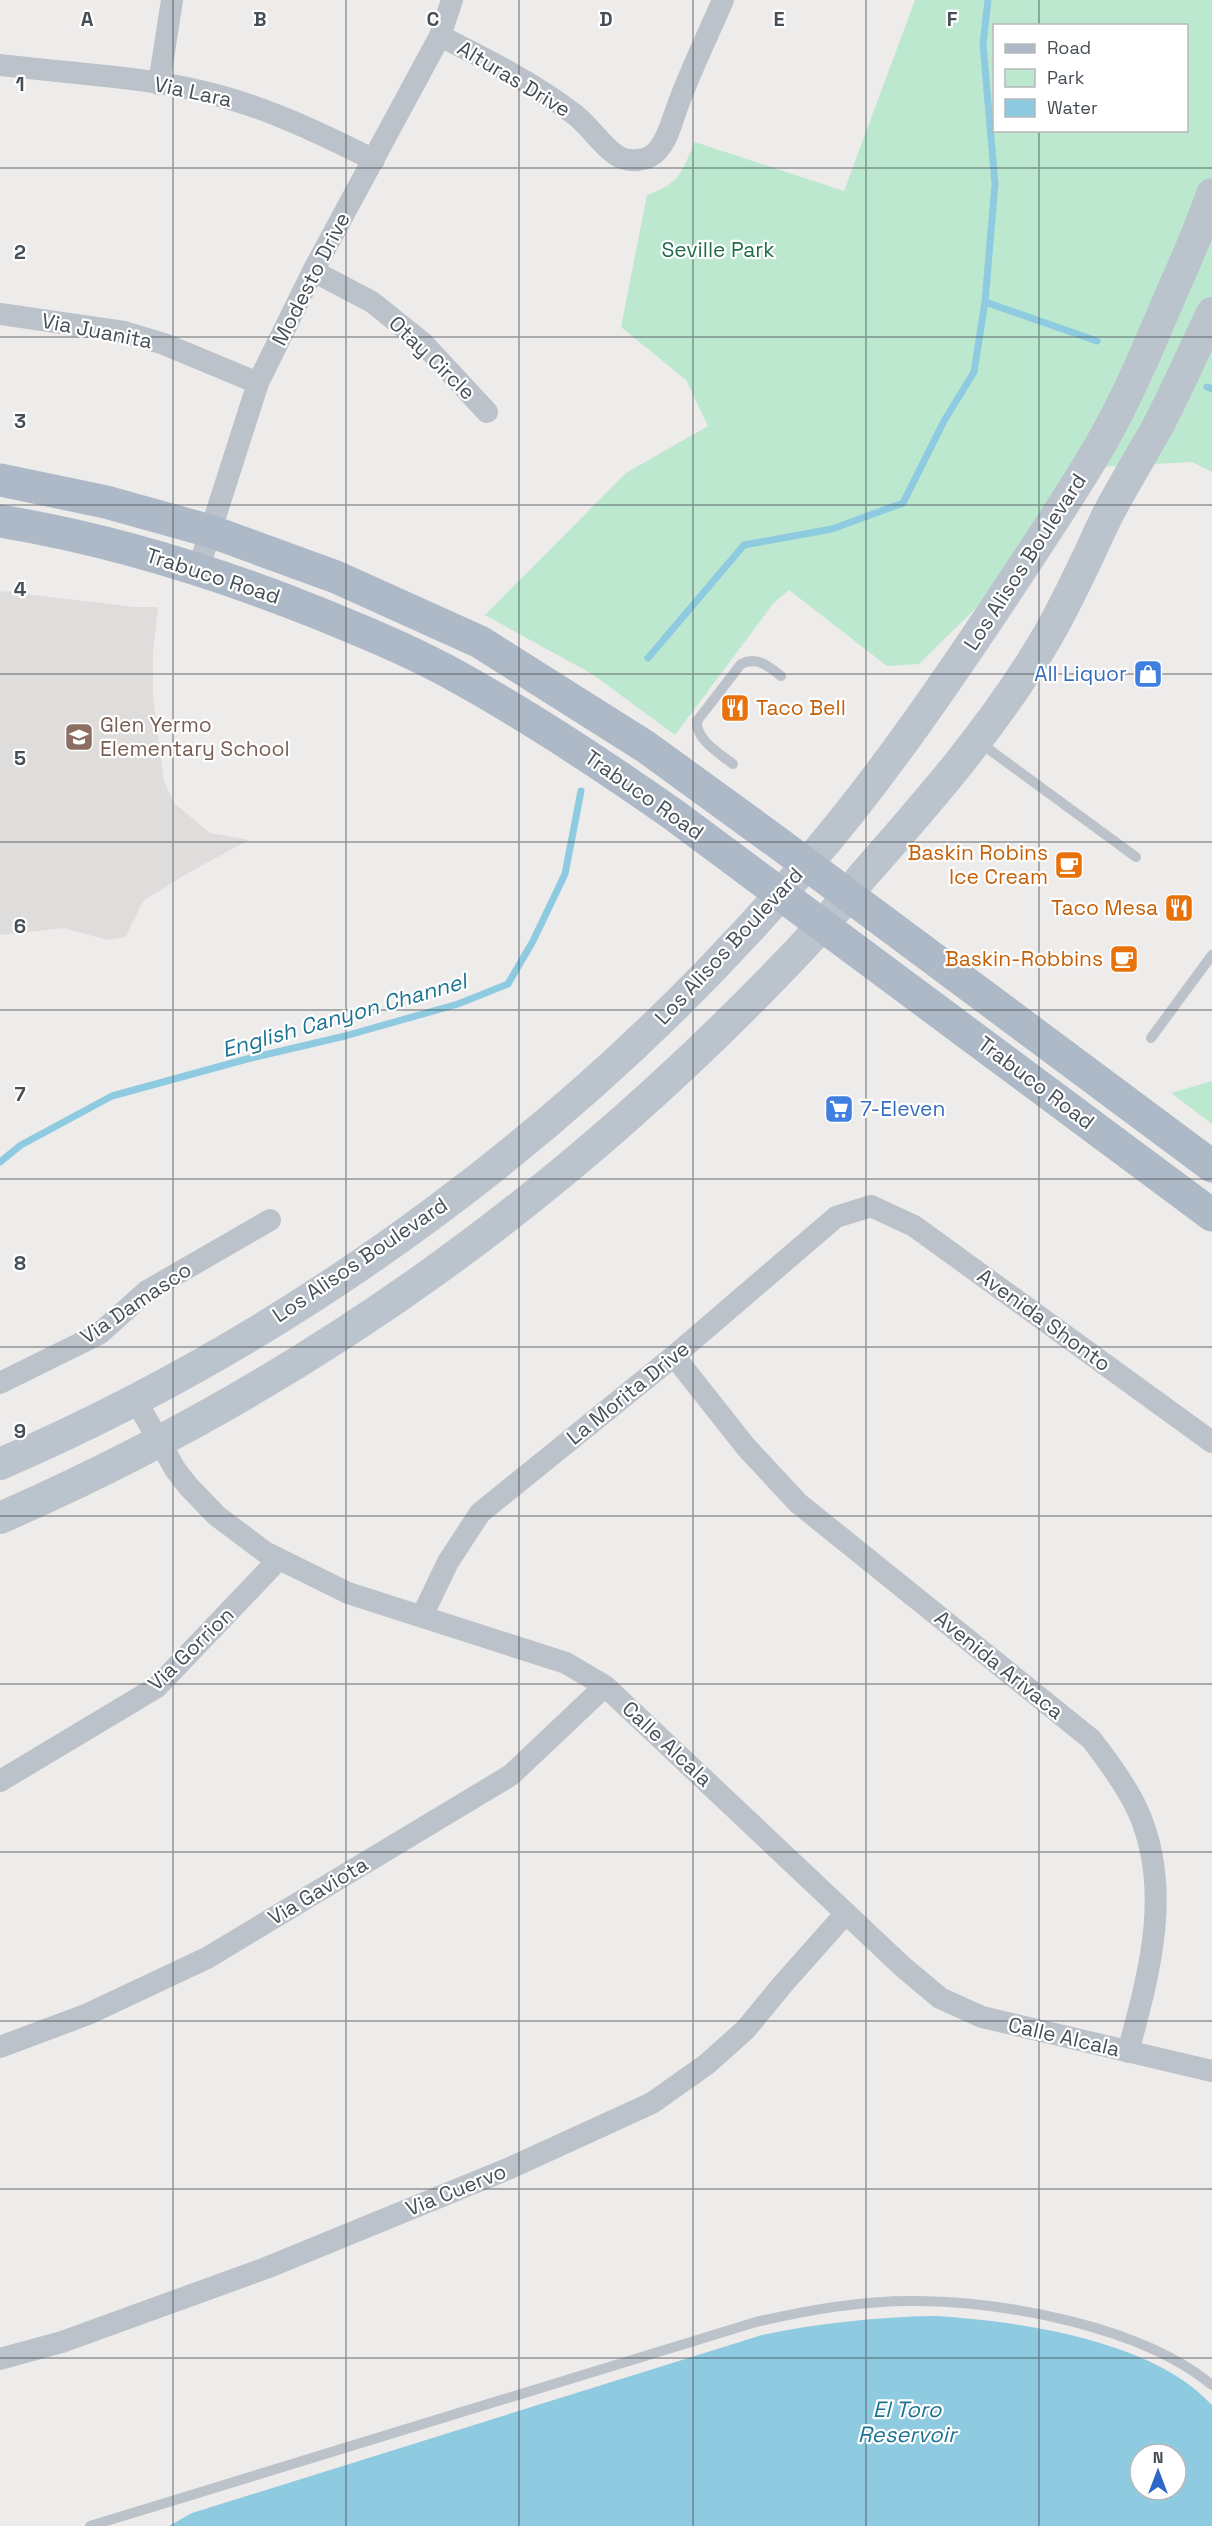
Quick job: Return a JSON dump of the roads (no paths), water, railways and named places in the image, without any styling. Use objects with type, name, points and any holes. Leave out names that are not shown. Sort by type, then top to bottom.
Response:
[{"type":"main road","name":"Los Alisos Boulevard","points":[[0,1464],[135,1399],[220,1352],[302,1302],[410,1228],[506,1156],[652,1027],[706,975],[807,865],[923,717],[1039,542],[1104,439],[1142,366],[1198,235],[1212,194]]},
{"type":"main road","name":"Los Alisos Boulevard","points":[[0,1518],[160,1442],[322,1348],[441,1268],[519,1209],[609,1133],[684,1065],[822,925],[943,784],[977,740],[1044,642],[1109,512],[1161,420],[1212,313]]},
{"type":"main road","name":"Trabuco Road","points":[[0,480],[106,502],[210,531],[336,577],[480,642],[646,747],[1212,1166]]},
{"type":"main road","name":"Trabuco Road","points":[[0,521],[95,540],[198,570],[343,623],[445,670],[547,728],[594,758],[780,893],[1212,1215]]},
{"type":"main road","points":[[1039,542],[1085,564]]},
{"type":"street","points":[[159,84],[172,0]]},
{"type":"street","name":"Modesto Drive","points":[[198,570],[258,383],[313,270],[440,36],[452,0]]},
{"type":"street","name":"Alturas Drive","points":[[440,36],[505,68],[551,97],[580,119],[616,155],[630,160],[642,160],[657,152],[668,134],[678,104],[723,0]]},
{"type":"street","name":"Via Lara","points":[[0,65],[159,84],[232,99],[302,124],[374,160]]},
{"type":"street","name":"Otay Circle","points":[[313,270],[372,302],[422,342],[487,412]]},
{"type":"street","name":"Via Juanita","points":[[0,314],[123,332],[164,344],[258,383]]},
{"type":"street","name":"La Morita Drive","points":[[422,1616],[448,1562],[480,1514],[674,1356],[836,1217],[871,1206]]},
{"type":"street","name":"Avenida Shonto","points":[[871,1206],[914,1226],[1212,1442]]},
{"type":"street","name":"Via Damasco","points":[[0,1383],[99,1334],[147,1291],[270,1220]]},
{"type":"street","name":"Avenida Arivaca","points":[[674,1356],[746,1447],[798,1503],[1091,1739],[1119,1775],[1139,1812],[1153,1861],[1157,1914],[1149,1975],[1128,2052]]},
{"type":"street","name":"Calle Alcala","points":[[135,1399],[188,1486],[217,1516],[279,1560],[348,1593],[566,1663],[605,1686],[903,1967],[940,1998],[982,2017],[1212,2071]]},
{"type":"street","name":"Via Gorrion","points":[[0,1781],[157,1687],[279,1560]]},
{"type":"street","name":"Via Gaviota","points":[[0,2047],[88,2014],[207,1958],[511,1775],[605,1686]]},
{"type":"street","name":"Via Cuervo","points":[[0,2359],[62,2342],[266,2268],[510,2168],[652,2103],[707,2064],[746,2029],[846,1913]]},
{"type":"lane","points":[[733,764],[703,739],[698,731],[697,721],[741,664],[749,660],[759,661],[781,676]]},
{"type":"lane","points":[[977,740],[1136,857]]},
{"type":"lane","points":[[1152,1038],[1212,955]]},
{"type":"lane","points":[[90,2526],[756,2322],[813,2309],[918,2301],[981,2306],[1038,2314],[1105,2331],[1157,2351],[1195,2371],[1212,2385]]},
{"type":"water","name":"El Toro Reservoir","points":[[935,2316],[1044,2329],[1083,2338],[1156,2364],[1187,2383],[1212,2405],[1212,2526],[169,2526],[192,2513],[762,2335],[870,2319]]},
{"type":"waterway","name":"English Canyon Channel","points":[[648,658],[744,545],[832,529],[903,503],[944,421],[974,372],[985,302],[995,184],[983,44],[988,0]]},
{"type":"waterway","points":[[985,302],[1097,341]]},
{"type":"waterway","points":[[1207,387],[1212,389]]},
{"type":"waterway","name":"English Canyon Channel","points":[[0,1162],[21,1145],[112,1096],[247,1059],[345,1036],[458,1004],[508,984],[533,941],[565,874],[581,791]]},
{"type":"place","name":"All Liquor","points":[[1148,674]]},
{"type":"place","name":"Taco Bell","points":[[735,708]]},
{"type":"place","name":"Glen Yermo Elementary School","points":[[79,737]]},
{"type":"place","name":"Baskin Robins Ice Cream","points":[[1069,865]]},
{"type":"place","name":"Taco Mesa","points":[[1179,908]]},
{"type":"place","name":"Baskin-Robbins","points":[[1124,959]]},
{"type":"place","name":"7-Eleven","points":[[839,1109]]},
{"type":"park label","name":"Seville Park","points":[[718,250]]}]
